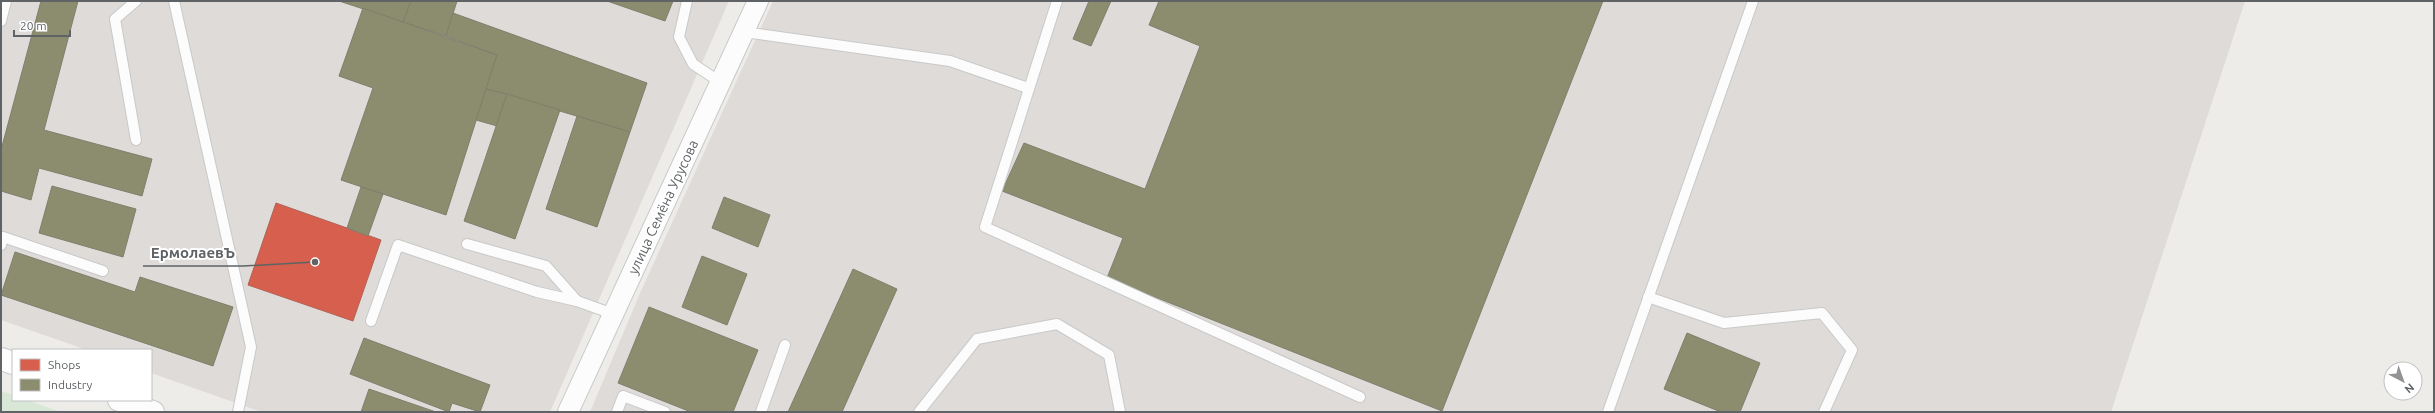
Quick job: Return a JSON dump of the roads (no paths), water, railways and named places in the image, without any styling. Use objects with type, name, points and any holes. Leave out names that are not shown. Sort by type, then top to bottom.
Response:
[{"type":"street","name":"улица Семёна Урусова","points":[[568,412],[758,1]]},
{"type":"street","points":[[1,359],[12,363]]},
{"type":"street","points":[[122,401],[154,412]]},
{"type":"lane","points":[[1,21],[6,1]]},
{"type":"lane","points":[[136,1],[116,19],[136,140]]},
{"type":"lane","points":[[687,1],[679,37],[693,64],[720,82]]},
{"type":"lane","points":[[1057,1],[1028,88],[985,227],[1360,397]]},
{"type":"lane","points":[[1608,412],[1753,1]]},
{"type":"lane","points":[[172,2],[252,347],[238,412]]},
{"type":"lane","points":[[744,32],[758,32],[950,61],[1028,88]]},
{"type":"lane","points":[[1,245],[3,237],[103,271]]},
{"type":"lane","points":[[467,244],[546,266],[577,300]]},
{"type":"lane","points":[[371,321],[398,245],[537,292],[577,300],[613,314]]},
{"type":"lane","points":[[1648,297],[1724,323],[1822,313],[1852,350],[1824,412]]},
{"type":"lane","points":[[919,412],[977,339],[1057,324],[1109,355],[1120,412]]},
{"type":"lane","points":[[761,412],[785,345]]},
{"type":"lane","points":[[617,412],[623,396],[665,412]]},
{"type":"place","name":"ЕрмолаевЪ","points":[[315,262]]}]
